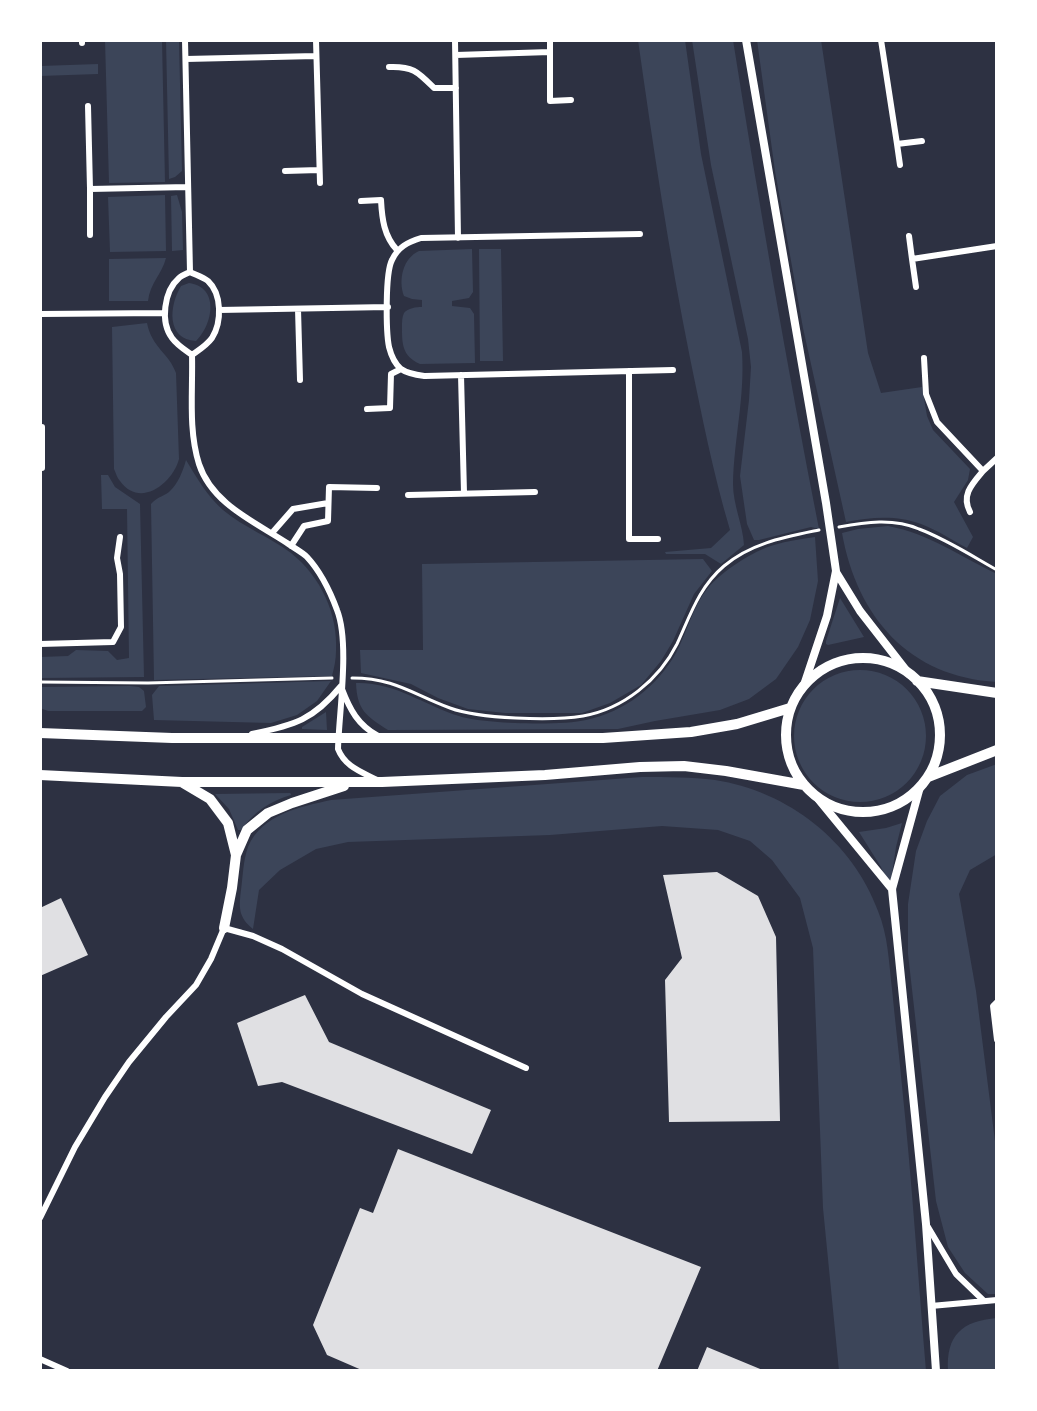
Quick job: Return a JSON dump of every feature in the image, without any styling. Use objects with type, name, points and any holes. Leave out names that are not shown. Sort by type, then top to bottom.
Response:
[{"type":"highway","points":[[854,658],[892,664],[913,677],[930,697],[940,737],[936,758],[920,787],[890,808],[872,812],[836,808],[819,800],[793,768],[787,749],[786,728],[790,708],[804,685],[818,672],[854,658]]},
{"type":"highway","points":[[913,677],[997,693]]},
{"type":"highway","points":[[40,733],[172,738],[603,738],[691,732],[737,724],[790,708]]},
{"type":"highway","points":[[928,777],[997,750]]},
{"type":"highway","points":[[40,775],[177,782],[382,782],[684,766],[804,785]]},
{"type":"highway","points":[[177,782],[210,799],[228,823],[236,855]]},
{"type":"highway","points":[[224,928],[236,855],[247,830],[268,813],[354,782]]},
{"type":"street","points":[[185,40],[190,272]]},
{"type":"street","points":[[316,40],[320,183]]},
{"type":"street","points":[[455,40],[458,238]]},
{"type":"street","points":[[550,40],[550,101],[571,100]]},
{"type":"street","points":[[746,40],[836,571],[827,616],[804,685]]},
{"type":"street","points":[[881,40],[900,165]]},
{"type":"street","points":[[456,55],[550,52]]},
{"type":"street","points":[[186,59],[316,56]]},
{"type":"street","points":[[389,67],[405,67],[419,72],[434,88],[456,88]]},
{"type":"street","points":[[88,106],[90,235]]},
{"type":"street","points":[[897,144],[922,141]]},
{"type":"street","points":[[285,171],[319,170]]},
{"type":"street","points":[[90,189],[188,187]]},
{"type":"street","points":[[361,201],[381,200],[386,232],[397,250]]},
{"type":"street","points":[[640,234],[421,238],[409,241],[397,250],[390,263],[388,344],[401,369],[425,376],[673,370]]},
{"type":"street","points":[[909,236],[916,287]]},
{"type":"street","points":[[912,259],[997,246]]},
{"type":"street","points":[[190,272],[211,284],[219,302],[218,322],[211,340],[192,355]]},
{"type":"street","points":[[190,272],[172,286],[165,313],[173,339],[192,355],[192,419],[200,466],[208,484],[219,497],[305,555],[324,579],[339,613],[343,646],[338,749],[342,759],[351,766],[382,782]]},
{"type":"street","points":[[219,310],[388,307]]},
{"type":"street","points":[[298,309],[300,380]]},
{"type":"street","points":[[40,314],[165,313]]},
{"type":"street","points":[[924,358],[926,394],[937,422],[983,471]]},
{"type":"street","points":[[367,409],[390,408],[391,374],[401,369]]},
{"type":"street","points":[[629,371],[629,539],[658,539]]},
{"type":"street","points":[[461,375],[464,493]]},
{"type":"street","points":[[42,427],[42,468]]},
{"type":"street","points":[[970,512],[966,505],[967,491],[997,458]]},
{"type":"street","points":[[291,546],[304,526],[328,521],[329,487],[377,488]]},
{"type":"street","points":[[408,495],[535,492]]},
{"type":"street","points":[[272,533],[293,509],[328,503]]},
{"type":"street","points":[[40,644],[113,642],[121,627],[117,558],[120,537]]},
{"type":"street","points":[[836,571],[860,611],[913,677]]},
{"type":"street","points":[[234,738],[281,728],[306,718],[325,705],[341,682]]},
{"type":"street","points":[[341,682],[357,721],[382,738]]},
{"type":"street","points":[[920,787],[892,889],[926,1224],[936,1371]]},
{"type":"street","points":[[819,800],[892,889]]},
{"type":"street","points":[[40,1218],[75,1147],[105,1097],[129,1062],[196,985],[224,928],[282,949],[362,994],[526,1068]]},
{"type":"street","points":[[997,1002],[993,1006],[997,1040]]},
{"type":"street","points":[[926,1224],[956,1274],[984,1301]]},
{"type":"street","points":[[931,1306],[997,1300]]},
{"type":"street","points":[[40,1359],[67,1371]]},
{"type":"path","points":[[835,527],[887,522],[917,528],[997,570]]},
{"type":"path","points":[[40,682],[341,682],[370,678],[417,692],[449,708],[479,715],[550,719],[585,716],[613,706],[642,689],[676,645],[697,598],[723,567],[749,548],[821,530]]},
{"type":"shaded area","points":[[105,40],[162,40],[165,182],[109,183]]},
{"type":"shaded area","points":[[166,40],[179,40],[182,171],[169,179]]},
{"type":"shaded area","points":[[638,40],[685,40],[701,154],[742,352],[733,484],[744,545],[721,564],[705,554],[665,552],[711,548],[730,530],[682,319]]},
{"type":"shaded area","points":[[692,40],[733,40],[819,529],[811,527],[754,540],[747,524],[740,476],[751,367],[748,339],[711,165]]},
{"type":"shaded area","points":[[757,40],[821,40],[868,353],[881,393],[922,387],[933,430],[970,469],[968,480],[954,502],[973,537],[967,548],[933,529],[903,519],[846,522],[803,328],[775,171]]},
{"type":"shaded area","points":[[98,64],[98,74],[40,76],[40,66]]},
{"type":"shaded area","points":[[165,195],[166,251],[110,252],[108,197]]},
{"type":"shaded area","points":[[177,195],[182,212],[183,250],[172,251],[171,196]]},
{"type":"shaded area","points":[[472,249],[473,292],[469,298],[452,301],[452,306],[470,308],[474,314],[475,363],[420,364],[406,353],[403,344],[404,313],[422,307],[422,300],[404,296],[402,277],[406,264],[419,251]]},
{"type":"shaded area","points":[[479,249],[501,249],[503,361],[480,361]]},
{"type":"shaded area","points":[[166,258],[148,301],[109,301],[109,259]]},
{"type":"shaded area","points":[[189,283],[199,286],[209,299],[209,317],[196,341],[179,334],[173,320],[177,294],[181,286]]},
{"type":"shaded area","points":[[147,323],[153,339],[176,373],[179,459],[163,484],[155,490],[137,493],[120,481],[114,469],[112,327]]},
{"type":"shaded area","points":[[186,460],[207,493],[223,510],[291,553],[311,573],[326,597],[334,623],[336,654],[332,676],[154,680],[151,504],[172,489]]},
{"type":"shaded area","points":[[101,475],[108,475],[115,487],[140,504],[144,677],[40,678],[40,657],[68,656],[76,650],[108,651],[117,660],[129,658],[127,509],[102,509]]},
{"type":"shaded area","points":[[888,526],[931,540],[997,574],[997,682],[966,678],[913,655],[874,616],[849,563],[842,533]]},
{"type":"shaded area","points":[[815,537],[818,581],[810,620],[798,647],[776,679],[749,699],[720,710],[618,729],[388,730],[368,716],[358,700],[356,683],[397,690],[470,719],[559,723],[600,716],[626,704],[659,677],[676,653],[703,595],[721,575],[766,548]]},
{"type":"shaded area","points":[[703,559],[712,571],[694,594],[661,661],[641,685],[610,703],[582,713],[505,713],[468,709],[411,684],[361,673],[360,650],[423,650],[422,564]]},
{"type":"shaded area","points":[[840,598],[864,637],[828,645],[826,641]]},
{"type":"shaded area","points":[[860,670],[885,675],[907,689],[921,711],[926,736],[921,761],[907,783],[885,797],[860,802],[835,797],[813,783],[799,761],[794,736],[799,711],[813,689],[835,675]]},
{"type":"shaded area","points":[[331,681],[317,701],[297,715],[271,723],[154,720],[152,695],[159,686]]},
{"type":"shaded area","points":[[130,686],[144,691],[146,707],[142,711],[48,711],[40,708],[41,687]]},
{"type":"shaded area","points":[[326,712],[327,730],[302,729],[302,727]]},
{"type":"shaded area","points":[[997,764],[997,854],[970,870],[959,894],[976,991],[997,1157],[997,1294],[988,1294],[965,1273],[948,1247],[936,1201],[908,954],[908,904],[916,851],[940,796],[967,775]]},
{"type":"shaded area","points":[[642,777],[715,780],[768,795],[792,808],[835,842],[867,886],[881,920],[889,959],[926,1371],[839,1371],[823,1208],[813,948],[800,898],[772,860],[750,841],[718,830],[662,826],[550,835],[348,842],[316,849],[280,870],[259,890],[253,929],[242,916],[240,896],[248,847],[254,836],[272,819],[295,809],[331,800]]},
{"type":"shaded area","points":[[215,794],[291,795],[263,808],[238,830],[229,809]]},
{"type":"shaded area","points":[[902,823],[891,880],[887,881],[859,832]]},
{"type":"shaded area","points":[[997,1318],[997,1371],[948,1371],[950,1348],[959,1332],[974,1322]]},
{"type":"building","points":[[717,872],[758,896],[776,937],[780,1121],[669,1122],[665,980],[682,958],[663,875]]},
{"type":"building","points":[[61,898],[88,955],[40,976],[40,908]]},
{"type":"building","points":[[305,995],[329,1042],[491,1110],[472,1154],[282,1082],[258,1086],[237,1023]]},
{"type":"building","points":[[398,1149],[701,1267],[657,1371],[364,1371],[327,1355],[313,1325],[360,1208],[373,1213]]},
{"type":"building","points":[[707,1347],[765,1371],[697,1371]]}]
